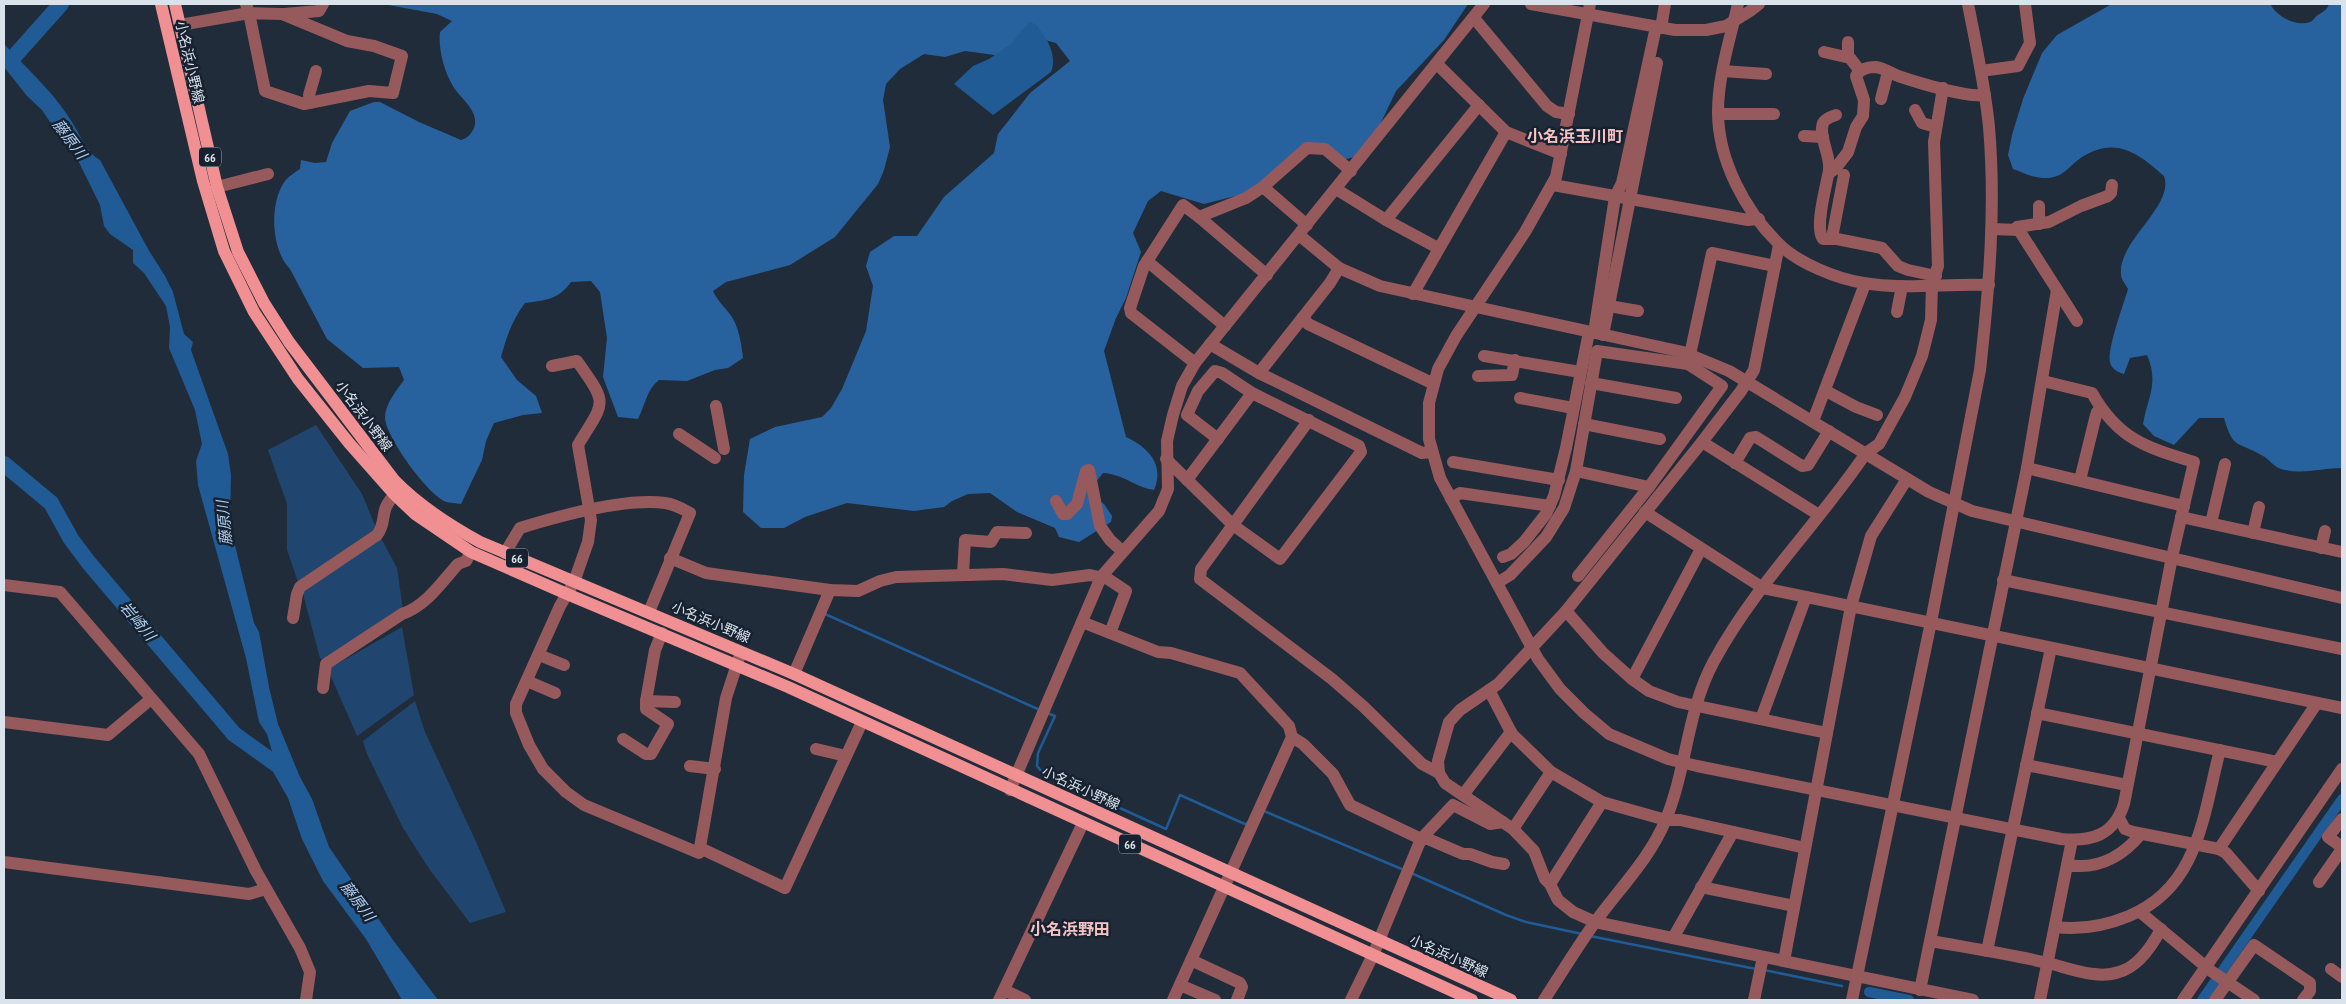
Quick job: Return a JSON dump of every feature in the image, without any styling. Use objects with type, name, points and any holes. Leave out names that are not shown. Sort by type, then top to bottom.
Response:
[{"type":"main road","name":"小名浜小野線","points":[[161,4],[203,181],[224,251],[254,312],[298,379],[395,495],[415,514],[471,552],[737,664],[1373,954],[1467,999]]},
{"type":"main road","name":"小名浜小野線","points":[[175,4],[217,187],[238,252],[264,304],[289,342],[408,496],[451,527],[505,553],[794,674],[1230,874],[1511,1000]]},
{"type":"street","points":[[282,14],[319,11],[322,4]]},
{"type":"street","points":[[1010,790],[1101,577],[1122,550],[1159,511],[1168,490],[1167,441],[1173,415],[1182,386],[1195,363],[1484,4]]},
{"type":"street","points":[[1537,4],[1589,9],[1661,28],[1706,30],[1726,26],[1759,4]]},
{"type":"street","points":[[1503,557],[1511,554],[1524,542],[1546,514],[1559,480],[1580,372],[1608,306],[1630,200],[1665,4]]},
{"type":"street","points":[[1738,4],[1719,95],[1718,114],[1722,144],[1729,167],[1749,207],[1780,245],[1816,269],[1838,278],[1865,284],[1902,286],[1934,280],[1989,285]]},
{"type":"street","points":[[1852,1000],[1894,805],[1931,622],[1952,503],[1980,370],[1989,285],[1992,174],[1985,95],[1968,4]]},
{"type":"street","points":[[1981,71],[2018,66],[2030,43],[2025,4]]},
{"type":"street","points":[[180,25],[248,8],[282,14],[347,41],[374,46],[402,56],[393,93],[369,90],[304,104],[265,91],[248,8]]},
{"type":"street","points":[[1589,9],[1556,178],[1452,344],[1438,370],[1429,403],[1429,439],[1440,478],[1532,648],[1560,689],[1609,734],[1637,747],[1683,762],[2013,829],[2072,840],[2092,838],[2108,829],[2119,818],[2127,785],[2172,557],[2194,462],[2159,451],[2129,438],[2101,409],[2092,393],[2043,381]]},
{"type":"street","points":[[1474,18],[1547,106],[1556,112],[1569,114]]},
{"type":"street","points":[[1595,333],[1615,197],[1622,183],[1661,28]]},
{"type":"street","points":[[1848,42],[1848,57]]},
{"type":"street","points":[[1824,52],[1848,57],[1860,71]]},
{"type":"street","points":[[1437,64],[1506,132],[1561,154]]},
{"type":"street","points":[[1828,173],[1835,169],[1848,152],[1856,127],[1863,116],[1864,100],[1856,76],[1860,71],[1878,67],[1888,72],[1944,88],[1978,96],[1985,95]]},
{"type":"street","points":[[310,103],[309,95],[316,71]]},
{"type":"street","points":[[1723,71],[1766,74]]},
{"type":"street","points":[[1881,99],[1888,72]]},
{"type":"street","points":[[1544,1000],[1595,922],[1650,850],[1666,820],[1678,787],[1695,706],[1713,662],[1742,614],[1866,453],[1879,444],[1906,397],[1919,364],[1931,320],[1934,280],[1938,266],[1933,155],[1936,127],[1944,88]]},
{"type":"street","points":[[1386,220],[1479,105]]},
{"type":"street","points":[[1915,110],[1922,123],[1936,127]]},
{"type":"street","points":[[1718,114],[1774,114]]},
{"type":"street","points":[[1836,115],[1825,120],[1823,137],[1829,157],[1828,173],[1822,198],[1820,234],[1823,239],[1858,242],[1882,248],[1898,266],[1934,280]]},
{"type":"street","points":[[1413,294],[1506,132]]},
{"type":"street","points":[[1804,136],[1823,137]]},
{"type":"street","points":[[1199,217],[1228,207],[1263,187],[1307,148],[1326,149],[1351,171]]},
{"type":"street","points":[[217,187],[268,174]]},
{"type":"street","points":[[1835,240],[1831,235],[1844,175]]},
{"type":"street","points":[[1553,185],[1748,220],[1759,219]]},
{"type":"street","points":[[2078,321],[2017,227],[2049,222],[2081,206],[2108,196],[2111,193],[2112,185]]},
{"type":"street","points":[[1263,187],[1339,268],[1380,286],[1595,333],[1729,370],[1907,479],[1952,503],[1972,511],[2342,598]]},
{"type":"street","points":[[1336,189],[1386,220],[1438,248]]},
{"type":"street","points":[[1195,363],[1131,313],[1130,308],[1147,262],[1183,205],[1267,275]]},
{"type":"street","points":[[2039,206],[2039,224]]},
{"type":"street","points":[[1992,229],[2019,230]]},
{"type":"street","points":[[1780,245],[1754,370],[1748,382],[1566,611],[1519,664],[1489,690],[1460,710],[1449,722],[1438,761],[1439,773],[1444,783],[1508,825],[1534,851],[1546,880],[1558,900],[1573,912],[1595,922],[1920,990],[1948,998],[1973,1000]]},
{"type":"street","points":[[1689,359],[1712,253],[1775,266]]},
{"type":"street","points":[[1147,262],[1225,326]]},
{"type":"street","points":[[1259,373],[1339,268]]},
{"type":"street","points":[[1813,421],[1826,391],[1865,284]]},
{"type":"street","points":[[1897,312],[1902,286]]},
{"type":"street","points":[[1920,990],[1993,635],[2002,580],[2027,468],[2057,290]]},
{"type":"street","points":[[1608,306],[1638,311]]},
{"type":"street","points":[[1303,317],[1308,324],[1434,384]]},
{"type":"street","points":[[1210,344],[1259,373],[1422,453],[1432,452]]},
{"type":"street","points":[[1497,583],[1510,575],[1546,537],[1564,508],[1576,470],[1597,350],[1689,359],[1722,386],[1649,486],[1578,576]]},
{"type":"street","points":[[1484,356],[1580,372]]},
{"type":"street","points":[[1478,376],[1512,376],[1515,360]]},
{"type":"street","points":[[552,366],[577,361],[599,391],[600,410],[578,445],[590,510],[590,536],[574,582],[560,606],[515,709],[529,745],[551,778],[584,805],[699,854],[726,698],[741,651]]},
{"type":"street","points":[[1166,459],[1233,525],[1280,559],[1361,452],[1359,446],[1252,393],[1222,373],[1215,372],[1198,391],[1187,416],[1218,440]]},
{"type":"street","points":[[1591,383],[1676,398]]},
{"type":"street","points":[[1826,391],[1877,415]]},
{"type":"street","points":[[1188,480],[1252,393]]},
{"type":"street","points":[[1520,398],[1573,408]]},
{"type":"street","points":[[680,434],[720,453],[716,406]]},
{"type":"street","points":[[2080,480],[2095,418],[2097,412],[2101,409]]},
{"type":"street","points":[[1309,420],[1201,568],[1200,579],[1332,679],[1364,707],[1422,764],[1439,773]]},
{"type":"street","points":[[1584,424],[1660,439]]},
{"type":"street","points":[[1735,463],[1750,438],[1756,437],[1802,466],[1808,465],[1830,431]]},
{"type":"street","points":[[1702,442],[1819,515]]},
{"type":"street","points":[[1453,462],[1559,480]]},
{"type":"street","points":[[2211,523],[2225,464]]},
{"type":"street","points":[[2027,468],[2080,480],[2183,511],[2211,523],[2342,552]]},
{"type":"street","points":[[1056,501],[1062,514],[1070,512],[1077,504],[1086,472],[1089,470],[1100,526],[1110,540],[1122,550]]},
{"type":"street","points":[[1576,470],[1649,486]]},
{"type":"street","points":[[1784,961],[1851,606],[1871,536],[1907,479]]},
{"type":"street","points":[[1451,499],[1460,493],[1550,506]]},
{"type":"street","points":[[293,618],[296,594],[300,587],[377,535],[382,527],[386,506],[395,495]]},
{"type":"street","points":[[505,553],[520,528],[590,510],[647,502],[666,503],[685,510],[690,513],[649,612]]},
{"type":"street","points":[[2253,533],[2259,507]]},
{"type":"street","points":[[1645,512],[1701,550],[1763,588],[2342,708]]},
{"type":"street","points":[[2321,548],[2325,530]]},
{"type":"street","points":[[962,574],[965,540],[991,542],[997,532],[1026,533]]},
{"type":"street","points":[[1632,679],[1701,550]]},
{"type":"street","points":[[322,688],[326,664],[402,614],[410,612],[422,604],[458,564],[466,561],[471,552]]},
{"type":"street","points":[[670,558],[706,573],[830,590],[858,591],[880,581],[896,577],[962,574],[1002,574],[1039,579],[1081,576],[1101,577],[1108,579],[1126,592],[1110,634]]},
{"type":"street","points":[[2002,580],[2342,649]]},
{"type":"street","points":[[4,585],[60,592],[199,754],[266,889],[300,948],[310,972],[306,1000]]},
{"type":"street","points":[[794,674],[830,590]]},
{"type":"street","points":[[1761,719],[1806,597]]},
{"type":"street","points":[[1566,611],[1603,653],[1632,679],[1650,690],[1678,702],[1827,733]]},
{"type":"street","points":[[1082,622],[1158,652],[1171,653],[1240,673],[1289,726],[1292,737],[1173,1000]]},
{"type":"street","points":[[623,739],[646,754],[651,754],[668,724],[646,709],[654,650],[662,633]]},
{"type":"street","points":[[1987,951],[2051,648]]},
{"type":"street","points":[[539,655],[564,665]]},
{"type":"street","points":[[527,681],[555,693]]},
{"type":"street","points":[[1489,690],[1511,732],[1550,772],[1602,802],[1666,820],[1680,820],[1805,848]]},
{"type":"street","points":[[4,722],[108,735],[151,699]]},
{"type":"street","points":[[646,701],[675,702]]},
{"type":"street","points":[[2219,849],[2317,704]]},
{"type":"street","points":[[2037,714],[2277,762]]},
{"type":"street","points":[[700,848],[736,858],[786,888],[862,722]]},
{"type":"street","points":[[1463,795],[1511,732]]},
{"type":"street","points":[[1292,737],[1303,744],[1333,774],[1350,805],[1421,839],[1428,838],[1463,854],[1470,854],[1504,864]]},
{"type":"street","points":[[816,749],[846,756]]},
{"type":"street","points":[[2055,927],[2106,925],[2140,912],[2164,896],[2176,882],[2192,855],[2220,750]]},
{"type":"street","points":[[2026,765],[2127,785]]},
{"type":"street","points":[[690,766],[715,769]]},
{"type":"street","points":[[2183,1000],[2209,969],[2259,891],[2342,769]]},
{"type":"street","points":[[1508,825],[1550,772]]},
{"type":"street","points":[[1550,884],[1602,802]]},
{"type":"street","points":[[1351,1000],[1373,954],[1421,839],[1453,805],[1490,824],[1508,825]]},
{"type":"street","points":[[2119,818],[2125,829],[2141,834],[2219,849],[2226,853],[2259,891]]},
{"type":"street","points":[[2319,882],[2342,848],[2328,837],[2342,819]]},
{"type":"street","points":[[1025,1000],[1002,995],[1083,823]]},
{"type":"street","points":[[1672,938],[1733,832]]},
{"type":"street","points":[[2067,865],[2089,867],[2105,863],[2122,852],[2141,834]]},
{"type":"street","points":[[2040,1000],[2072,840]]},
{"type":"street","points":[[4,862],[249,894],[266,889]]},
{"type":"street","points":[[1701,888],[1794,906]]},
{"type":"street","points":[[2140,912],[2209,969],[2254,1000]]},
{"type":"street","points":[[1931,941],[2098,974],[2111,974],[2121,972],[2146,952],[2161,929]]},
{"type":"street","points":[[2214,1000],[2225,980],[2254,945],[2310,983],[2310,990],[2303,1000]]},
{"type":"street","points":[[1754,1000],[1763,957]]},
{"type":"street","points":[[1191,960],[1240,983],[1242,987],[1236,1000]]},
{"type":"street","points":[[2331,969],[2342,977]]},
{"type":"street","points":[[1180,985],[1215,1000]]},
{"type":"shaded area","points":[[383,4],[1468,4],[1444,40],[1396,91],[1375,135],[1355,157],[1346,159],[1314,143],[1251,192],[1204,204],[1161,191],[1148,201],[1133,233],[1141,252],[1126,298],[1116,318],[1104,351],[1126,437],[1141,446],[1152,458],[1156,465],[1157,481],[1154,490],[1117,476],[1103,473],[1095,483],[1094,497],[1104,504],[1112,516],[1111,522],[1079,542],[1059,537],[1055,528],[1017,512],[990,493],[968,494],[944,507],[914,511],[847,503],[805,517],[784,528],[761,528],[743,512],[744,475],[750,439],[775,427],[822,417],[831,408],[842,389],[866,331],[873,286],[866,266],[870,252],[894,236],[917,236],[944,197],[994,153],[998,134],[1030,93],[1070,61],[1056,43],[1037,38],[1002,56],[965,51],[945,57],[924,54],[900,69],[886,84],[883,100],[890,147],[878,184],[835,237],[790,265],[726,282],[713,291],[735,323],[743,358],[728,368],[715,370],[687,381],[659,380],[649,393],[638,419],[618,417],[603,377],[607,338],[600,292],[591,281],[571,282],[556,296],[525,303],[510,328],[501,357],[517,380],[536,396],[542,413],[523,415],[494,423],[486,441],[482,460],[461,504],[446,502],[429,488],[400,451],[387,427],[385,413],[404,380],[399,367],[363,368],[327,339],[279,251],[274,228],[276,204],[283,184],[300,169],[301,160],[315,163],[326,162],[332,143],[350,111],[374,102],[380,102],[419,122],[461,140],[465,139],[473,130],[475,123],[474,115],[450,80],[444,67],[441,52],[440,32],[452,21],[437,14]]},
{"type":"shaded area","points":[[2270,4],[2277,13],[2292,22],[2304,23],[2312,21],[2329,4],[2342,4],[2342,468],[2289,471],[2278,468],[2265,457],[2234,440],[2230,435],[2224,418],[2199,418],[2174,445],[2154,436],[2143,424],[2152,382],[2147,355],[2130,358],[2124,374],[2112,367],[2110,356],[2113,337],[2128,289],[2121,277],[2122,262],[2128,249],[2161,199],[2165,187],[2164,176],[2136,154],[2116,148],[2094,151],[2082,157],[2061,174],[2050,178],[2035,177],[2013,169],[2008,155],[2012,135],[2023,99],[2042,53],[2057,35],[2110,5]]},
{"type":"shaded area","points":[[316,425],[362,494],[376,528],[298,582],[287,550],[287,504],[268,450]]},
{"type":"shaded area","points":[[381,538],[397,568],[403,610],[328,662],[320,658],[302,590]]},
{"type":"shaded area","points":[[402,627],[414,695],[357,736],[329,672],[330,668]]},
{"type":"shaded area","points":[[415,701],[425,732],[506,912],[470,923],[430,870],[403,828],[367,754],[363,741]]},
{"type":"water","points":[[1029,22],[1035,24],[1050,46],[1053,59],[1051,72],[993,115],[954,84],[973,66],[989,59],[1011,44]]},
{"type":"water","name":"藤原川","points":[[4,44],[51,93],[68,115],[88,150],[100,160],[173,292],[184,334],[193,342],[191,350],[228,454],[231,475],[230,522],[232,533],[254,623],[259,632],[278,724],[300,777],[312,799],[329,847],[393,940],[438,1000],[402,1000],[366,939],[323,881],[302,839],[288,798],[272,770],[273,755],[267,734],[259,722],[246,658],[198,485],[196,461],[202,444],[195,410],[169,348],[170,327],[166,306],[144,273],[133,263],[133,250],[110,234],[104,226],[100,205],[66,136],[52,125],[42,110],[27,96],[4,67]]},
{"type":"waterway","points":[[12,59],[61,4]]},
{"type":"waterway","name":"岩崎川","points":[[4,464],[51,503],[71,539],[89,563],[234,734],[283,769]]},
{"type":"waterway","points":[[824,616],[825,614],[1040,710]]},
{"type":"waterway","points":[[1047,713],[1055,716],[1038,753],[1037,766],[1043,773],[1166,829],[1180,795],[1247,825],[1247,823]]},
{"type":"waterway","points":[[2202,1000],[2342,799]]},
{"type":"waterway","points":[[1264,811],[1404,870]]},
{"type":"waterway","points":[[1411,873],[1506,915],[1526,922],[1582,934]]},
{"type":"waterway","points":[[1590,936],[1756,969]]},
{"type":"waterway","points":[[1764,970],[1842,986]]},
{"type":"waterway","points":[[1869,992],[1909,1000]]},
{"type":"district","name":"小名浜玉川町","points":[[1575,136]]},
{"type":"district","name":"小名浜野田","points":[[1070,929]]}]
